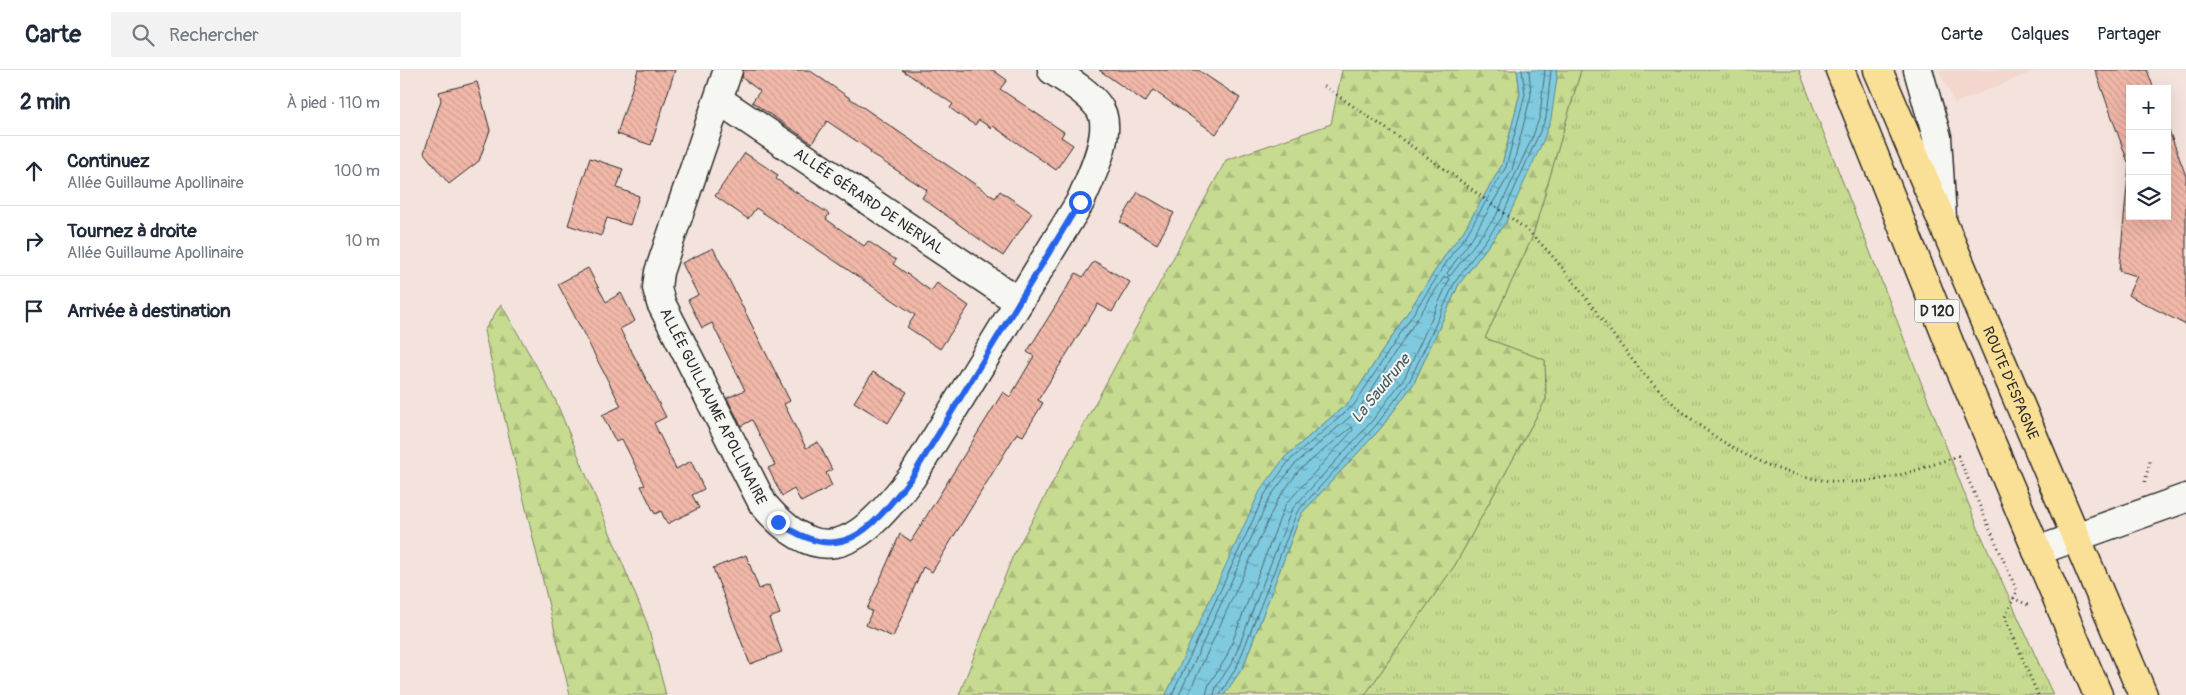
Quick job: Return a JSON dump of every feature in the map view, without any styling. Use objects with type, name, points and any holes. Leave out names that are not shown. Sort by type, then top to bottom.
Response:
[{"type":"main road","name":"D 120","points":[[1840,70],[1950,345],[2098,695]]},
{"type":"main road","name":"ROUTE D'ESPAGNE","points":[[1878,70],[2143,695]]},
{"type":"street","name":"ALLÉE GUILLAUME APOLLINAIRE","points":[[728,70],[659,272],[657,288],[661,304],[763,504],[778,522],[797,535],[821,544],[844,541],[863,532],[883,514],[912,477],[1080,202],[1093,172],[1105,124],[1100,107],[1086,93],[1052,70]]},
{"type":"street","points":[[1918,70],[1937,137],[1942,219]]},
{"type":"street","name":"ALLÉE GÉRARD DE NERVAL","points":[[719,100],[1019,302]]},
{"type":"street","points":[[2036,551],[2186,498]]},
{"type":"path","points":[[1324,86],[1468,186],[1532,234],[1558,262],[1635,364],[1676,407],[1712,435],[1752,459],[1790,473],[1834,481],[1874,481],[1917,470],[1958,456],[2017,591],[2005,617],[2038,695]]},
{"type":"path","points":[[2144,486],[2150,461]]},
{"type":"shaded area","points":[[1939,70],[2037,70],[1955,103]]},
{"type":"green space","points":[[1342,70],[1517,70],[1520,93],[1502,165],[1463,232],[1448,251],[1349,402],[1285,457],[1166,695],[959,695],[1012,558],[1226,160],[1331,124]]},
{"type":"green space","points":[[1556,70],[1581,70],[1532,238],[1485,338],[1545,360],[1546,399],[1455,565],[1365,695],[1224,695],[1243,667],[1301,514],[1381,428],[1414,383],[1459,284],[1506,222],[1557,78]]},
{"type":"green space","points":[[1581,70],[1799,70],[1978,528],[2053,695],[1365,695],[1455,565],[1546,399],[1545,360],[1485,338],[1532,238]]},
{"type":"green space","points":[[501,304],[555,399],[647,623],[666,695],[570,695],[484,331]]},
{"type":"water","name":"La Saudrune","points":[[1517,70],[1556,70],[1557,78],[1551,119],[1506,222],[1459,284],[1414,383],[1381,428],[1301,514],[1243,667],[1224,695],[1166,695],[1260,491],[1285,457],[1349,402],[1448,251],[1463,232],[1502,165],[1520,93]]},
{"type":"building","points":[[638,70],[675,70],[651,145],[617,134]]},
{"type":"building","points":[[743,70],[809,70],[995,198],[1000,191],[1032,213],[1003,256],[922,198],[927,190],[870,153],[871,151],[827,121],[812,143],[752,102],[760,91],[742,78]]},
{"type":"building","points":[[902,70],[993,70],[1007,80],[1000,89],[1064,132],[1061,137],[1073,145],[1056,170],[993,126],[991,128],[979,120],[975,125],[965,119],[950,108],[953,104]]},
{"type":"building","points":[[1099,70],[1198,70],[1240,98],[1216,134],[1153,90],[1145,102]]},
{"type":"building","points":[[2095,70],[2147,70],[2153,85],[2126,85],[2126,157]]},
{"type":"building","points":[[477,82],[490,130],[479,161],[449,184],[424,153],[441,100],[439,92]]},
{"type":"building","points":[[2171,136],[2186,176],[2186,325],[2128,295],[2137,276],[2119,271],[2126,197],[2126,220],[2171,220]]},
{"type":"building","points":[[745,153],[778,175],[776,179],[829,214],[826,219],[864,246],[868,241],[896,260],[893,264],[931,291],[937,283],[969,306],[940,349],[907,327],[915,315],[756,208],[748,219],[715,196]]},
{"type":"building","points":[[590,158],[623,169],[617,188],[639,196],[630,225],[607,218],[601,236],[568,225]]},
{"type":"building","points":[[1138,192],[1174,213],[1157,244],[1120,222]]},
{"type":"building","points":[[713,248],[790,401],[784,404],[806,448],[818,442],[832,470],[826,473],[832,486],[801,502],[794,489],[782,496],[768,468],[775,465],[752,420],[741,426],[727,398],[745,390],[712,323],[702,328],[688,300],[698,295],[682,263]]},
{"type":"building","points":[[1094,261],[1130,282],[1112,312],[1098,304],[1038,400],[1043,403],[1023,436],[1017,433],[932,572],[923,567],[893,637],[866,625],[872,611],[867,609],[900,534],[911,541],[1003,392],[1010,397],[1034,356],[1027,352],[1076,273],[1083,277]]},
{"type":"building","points":[[588,268],[606,302],[621,293],[635,321],[620,329],[666,417],[654,423],[676,469],[691,461],[704,489],[692,495],[699,508],[667,524],[661,511],[655,514],[641,486],[645,485],[622,439],[616,442],[602,415],[621,406],[558,284]]},
{"type":"building","points":[[873,372],[907,392],[888,423],[854,402]]},
{"type":"building","points":[[746,555],[759,589],[769,585],[780,614],[769,618],[782,652],[750,664],[713,568]]},
{"type":"route","points":[[778,522],[797,535],[821,544],[844,541],[863,532],[883,514],[912,477],[1080,202]]}]
